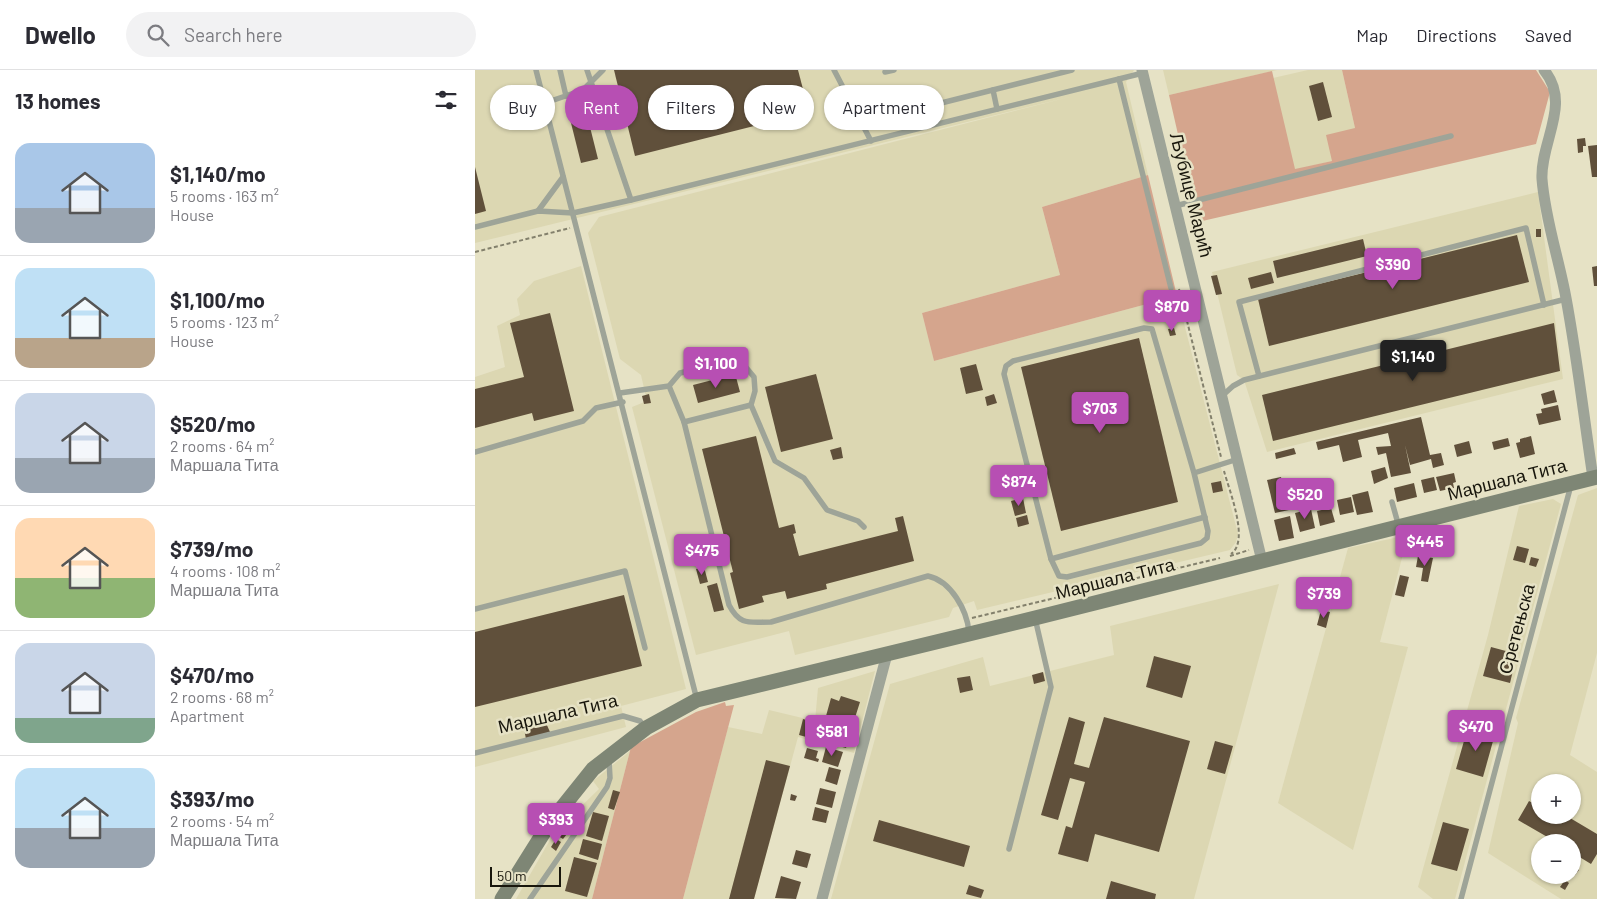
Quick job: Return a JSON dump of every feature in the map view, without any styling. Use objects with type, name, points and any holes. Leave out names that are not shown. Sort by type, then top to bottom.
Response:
[{"type":"main road","name":"Маршала Тита","points":[[502,899],[535,844],[564,803],[593,769],[646,728],[697,700],[1035,618],[1595,477]]},
{"type":"street","points":[[1544,70],[1554,89],[1556,105],[1543,165],[1543,189],[1566,299],[1595,477]]},
{"type":"street","name":"Љубице Марић","points":[[1142,71],[1262,561]]},
{"type":"street","points":[[822,899],[887,654]]},
{"type":"lane","points":[[536,70],[540,85]]},
{"type":"lane","points":[[560,70],[565,92]]},
{"type":"lane","points":[[587,70],[631,200]]},
{"type":"lane","points":[[588,85],[603,70]]},
{"type":"lane","points":[[834,70],[842,85]]},
{"type":"lane","points":[[885,72],[894,70]]},
{"type":"lane","points":[[944,102],[1068,71]]},
{"type":"lane","points":[[475,227],[538,211],[573,213],[631,200],[997,110],[1119,79],[1142,71]]},
{"type":"lane","points":[[1119,79],[1171,288]]},
{"type":"lane","points":[[993,90],[997,110]]},
{"type":"lane","points":[[552,130],[623,402],[697,700]]},
{"type":"lane","points":[[866,130],[871,141]]},
{"type":"lane","points":[[1175,206],[1451,136]]},
{"type":"lane","points":[[538,211],[563,177]]},
{"type":"lane","points":[[1259,376],[1239,302],[1526,228],[1544,305]]},
{"type":"lane","points":[[1222,396],[1233,386],[1259,376],[1566,299]]},
{"type":"lane","points":[[1144,328],[1152,330],[1205,516],[1208,531],[1207,538],[1201,543],[1067,577],[1059,576],[1051,559],[1004,374],[1006,366],[1013,361],[1144,328]]},
{"type":"lane","points":[[620,392],[669,386],[681,373],[739,359],[754,377],[755,391],[751,404],[775,462],[804,478],[827,510],[858,521],[864,527]]},
{"type":"lane","points":[[669,386],[683,422],[729,605],[735,617],[746,623],[771,622],[928,576],[937,578],[944,584],[961,606],[968,619],[969,634]]},
{"type":"lane","points":[[475,452],[583,421],[596,408],[623,402]]},
{"type":"lane","points":[[683,422],[751,404]]},
{"type":"lane","points":[[1194,473],[1238,460]]},
{"type":"lane","name":"Сретењска","points":[[1461,899],[1571,483]]},
{"type":"lane","points":[[1392,502],[1399,527]]},
{"type":"lane","points":[[1051,559],[1205,516]]},
{"type":"lane","points":[[475,609],[625,571],[645,648]]},
{"type":"lane","points":[[1009,849],[1051,687],[1035,618]]},
{"type":"lane","name":"Маршала Тита","points":[[475,753],[623,716],[640,721],[646,728]]},
{"type":"lane","points":[[530,899],[607,787],[610,778],[608,756]]},
{"type":"path","points":[[475,252],[577,226]]},
{"type":"path","points":[[1178,284],[1240,533],[1237,547],[1228,556]]},
{"type":"shaded area","points":[[475,70],[1134,70],[1126,82],[1148,175],[1042,207],[1060,275],[922,313],[934,361],[1177,296],[1238,534],[1236,542],[1230,550],[977,610],[974,601],[953,608],[949,617],[795,655],[789,631],[696,655],[632,407],[647,401],[641,375],[620,359],[588,233],[599,217],[1073,96],[944,128],[944,85],[824,85],[824,130],[935,130],[475,243]]},
{"type":"shaded area","points":[[1163,70],[1277,70],[1169,95]]},
{"type":"shaded area","points":[[1308,70],[1342,70],[1355,128],[1332,161],[1294,170],[1273,78]]},
{"type":"shaded area","points":[[1342,70],[1536,70],[1550,92],[1536,144],[1198,222],[1169,95],[1272,71],[1295,169],[1332,161],[1326,135],[1355,128]]},
{"type":"shaded area","points":[[1148,175],[1177,296],[934,361],[922,313],[1060,275],[1042,207]]},
{"type":"shaded area","points":[[1538,192],[1563,379],[1267,452],[1244,380],[1237,375],[1212,272]]},
{"type":"shaded area","points":[[581,266],[686,689],[621,706],[626,727],[475,767],[475,377],[505,367],[497,326],[520,315],[517,299],[534,281]]},
{"type":"shaded area","points":[[1597,488],[1597,653],[1570,755],[1597,772],[1597,899],[1561,899],[1537,884],[1581,884],[1581,834],[1531,834],[1531,880],[1488,853],[1518,723],[1516,718],[1578,495]]},
{"type":"shaded area","points":[[1553,499],[1561,504],[1455,899],[1433,899],[1418,887],[1488,635],[1519,506]]},
{"type":"shaded area","points":[[1408,535],[1380,642],[1408,647],[1353,850],[1278,803],[1348,548]]},
{"type":"shaded area","points":[[1279,584],[1194,899],[831,899],[890,684],[983,657],[990,686],[1114,655],[1110,626]]},
{"type":"shaded area","points":[[875,671],[854,753],[798,737],[754,899],[683,899],[728,727],[762,734],[769,710],[815,721],[818,688]]},
{"type":"shaded area","points":[[725,702],[726,706],[734,705],[683,899],[592,899],[631,747],[696,712]]},
{"type":"shaded area","points":[[630,751],[592,899],[516,899],[554,833],[599,789],[593,781]]},
{"type":"building","points":[[614,70],[798,70],[802,85],[744,85],[744,128],[635,156],[629,130],[638,130],[638,85],[618,85]]},
{"type":"building","points":[[1323,82],[1332,117],[1318,121],[1309,86]]},
{"type":"building","points":[[573,130],[591,130],[598,159],[581,163]]},
{"type":"building","points":[[1585,138],[1586,146],[1583,146],[1583,152],[1578,153],[1577,139]]},
{"type":"building","points":[[1597,145],[1597,177],[1592,177],[1588,146]]},
{"type":"building","points":[[475,167],[486,211],[475,214]]},
{"type":"building","points":[[1536,229],[1541,229],[1541,237],[1536,237]]},
{"type":"building","points":[[1517,235],[1529,282],[1269,346],[1258,299]]},
{"type":"building","points":[[1363,239],[1367,256],[1277,278],[1273,261]]},
{"type":"building","points":[[1597,266],[1597,286],[1594,286],[1592,267]]},
{"type":"building","points":[[1271,272],[1274,283],[1251,289],[1248,278]]},
{"type":"building","points":[[1217,275],[1222,294],[1216,295],[1211,276]]},
{"type":"building","points":[[550,313],[574,411],[534,421],[532,413],[475,428],[475,389],[524,377],[510,323]]},
{"type":"building","points":[[1554,323],[1560,371],[1273,441],[1262,395]]},
{"type":"building","points":[[1174,328],[1176,335],[1170,336],[1168,329]]},
{"type":"building","points":[[1139,338],[1178,502],[1061,531],[1021,367]]},
{"type":"building","points":[[976,364],[983,390],[966,394],[960,368]]},
{"type":"building","points":[[816,374],[833,439],[781,452],[765,387]]},
{"type":"building","points":[[728,376],[729,379],[736,377],[740,392],[698,403],[693,385]]},
{"type":"building","points":[[1554,390],[1557,402],[1544,405],[1541,394]]},
{"type":"building","points":[[649,394],[651,403],[644,404],[642,396]]},
{"type":"building","points":[[994,394],[997,403],[987,406],[985,397]]},
{"type":"building","points":[[1558,405],[1561,420],[1539,425],[1536,414],[1542,413],[1541,409]]},
{"type":"building","points":[[1421,417],[1430,455],[1441,453],[1444,465],[1433,468],[1431,459],[1410,465],[1405,445],[1411,473],[1391,477],[1386,453],[1378,455],[1376,447],[1391,446],[1388,433],[1358,440],[1362,457],[1343,462],[1339,445],[1318,450],[1316,442]]},
{"type":"building","points":[[756,436],[779,528],[794,524],[796,533],[793,534],[799,556],[898,531],[895,518],[903,516],[914,561],[826,584],[827,589],[787,599],[785,591],[762,596],[764,602],[739,609],[730,573],[733,572],[702,449]]},
{"type":"building","points":[[1531,436],[1535,454],[1520,458],[1516,443],[1520,442],[1520,439]]},
{"type":"building","points":[[1508,438],[1510,446],[1494,450],[1492,442]]},
{"type":"building","points":[[1469,441],[1472,453],[1457,457],[1454,445]]},
{"type":"building","points":[[841,447],[843,458],[833,460],[830,450]]},
{"type":"building","points":[[1294,448],[1296,454],[1276,459],[1275,453]]},
{"type":"building","points":[[1385,467],[1388,478],[1374,484],[1371,471]]},
{"type":"building","points":[[1454,473],[1456,482],[1453,483],[1454,488],[1440,491],[1436,477]]},
{"type":"building","points":[[1281,477],[1289,510],[1275,513],[1267,480]]},
{"type":"building","points":[[1434,477],[1437,490],[1424,493],[1421,480]]},
{"type":"building","points":[[1221,481],[1223,491],[1213,493],[1211,483]]},
{"type":"building","points":[[1414,483],[1417,497],[1397,502],[1394,488]]},
{"type":"building","points":[[1368,491],[1373,512],[1357,515],[1352,495]]},
{"type":"building","points":[[1351,497],[1354,512],[1340,515],[1337,500]]},
{"type":"building","points":[[1023,498],[1026,513],[1015,516],[1011,501]]},
{"type":"building","points":[[1331,508],[1335,522],[1320,526],[1317,511]]},
{"type":"building","points":[[1311,509],[1315,528],[1300,532],[1295,513]]},
{"type":"building","points":[[1027,515],[1029,524],[1018,527],[1016,518]]},
{"type":"building","points":[[1290,516],[1294,538],[1279,541],[1274,520]]},
{"type":"building","points":[[1517,546],[1529,549],[1525,563],[1513,560]]},
{"type":"building","points":[[702,550],[705,559],[696,562],[694,553]]},
{"type":"building","points":[[1418,556],[1433,558],[1428,582],[1421,581],[1423,568],[1416,567]]},
{"type":"building","points":[[1531,557],[1539,559],[1536,567],[1529,565]]},
{"type":"building","points":[[704,567],[708,582],[700,584],[696,569]]},
{"type":"building","points":[[1400,575],[1409,577],[1404,597],[1395,595]]},
{"type":"building","points":[[717,583],[724,610],[714,612],[707,586]]},
{"type":"building","points":[[1317,586],[1331,590],[1327,606],[1313,602]]},
{"type":"building","points":[[624,595],[642,666],[475,707],[475,632]]},
{"type":"building","points":[[1321,610],[1330,612],[1326,628],[1317,625]]},
{"type":"building","points":[[1491,647],[1517,654],[1510,683],[1483,676]]},
{"type":"building","points":[[1154,656],[1191,666],[1182,698],[1146,687]]},
{"type":"building","points":[[1043,672],[1045,681],[1034,684],[1032,675]]},
{"type":"building","points":[[970,676],[973,690],[960,693],[957,678]]},
{"type":"building","points":[[841,696],[860,702],[853,724],[826,716],[831,698],[839,701]]},
{"type":"building","points":[[542,714],[550,732],[526,739],[524,729],[529,727],[527,718]]},
{"type":"building","points":[[1069,717],[1085,722],[1074,764],[1089,768],[1104,717],[1190,741],[1159,852],[1095,834],[1088,862],[1058,854],[1066,826],[1072,828],[1085,782],[1070,778],[1058,820],[1041,815]]},
{"type":"building","points":[[803,719],[851,733],[846,748],[799,735]]},
{"type":"building","points":[[1468,727],[1495,734],[1483,777],[1456,769]]},
{"type":"building","points":[[1215,741],[1233,746],[1225,774],[1207,769]]},
{"type":"building","points":[[826,747],[843,752],[838,767],[822,762]]},
{"type":"building","points":[[807,748],[818,751],[816,758],[819,759],[818,762],[804,758]]},
{"type":"building","points":[[766,760],[790,766],[754,899],[729,899]]},
{"type":"building","points":[[829,767],[841,770],[837,785],[825,781]]},
{"type":"building","points":[[820,788],[836,792],[832,808],[816,804]]},
{"type":"building","points":[[613,790],[620,792],[614,810],[608,808]]},
{"type":"building","points":[[791,794],[797,796],[795,801],[790,800]]},
{"type":"building","points":[[1529,801],[1531,802],[1531,824],[1580,824],[1597,834],[1597,854],[1591,864],[1581,858],[1581,834],[1542,834],[1518,820]]},
{"type":"building","points":[[815,807],[829,811],[826,823],[812,820]]},
{"type":"building","points":[[593,812],[609,816],[602,841],[586,836]]},
{"type":"building","points":[[879,820],[970,846],[964,867],[873,841]]},
{"type":"building","points":[[1443,822],[1469,829],[1457,871],[1431,864]]},
{"type":"building","points":[[562,831],[567,834],[563,839],[558,836]]},
{"type":"building","points":[[556,839],[561,842],[556,851],[551,847]]},
{"type":"building","points":[[583,839],[602,844],[598,860],[579,854]]},
{"type":"building","points":[[796,850],[811,854],[807,868],[792,864]]},
{"type":"building","points":[[574,857],[597,863],[587,897],[565,891]]},
{"type":"building","points":[[781,876],[801,882],[796,899],[775,898]]},
{"type":"building","points":[[1111,881],[1156,894],[1155,899],[1106,899]]},
{"type":"building","points":[[1562,884],[1568,884],[1565,890],[1560,887]]},
{"type":"building","points":[[969,885],[984,890],[981,898],[966,894]]}]
